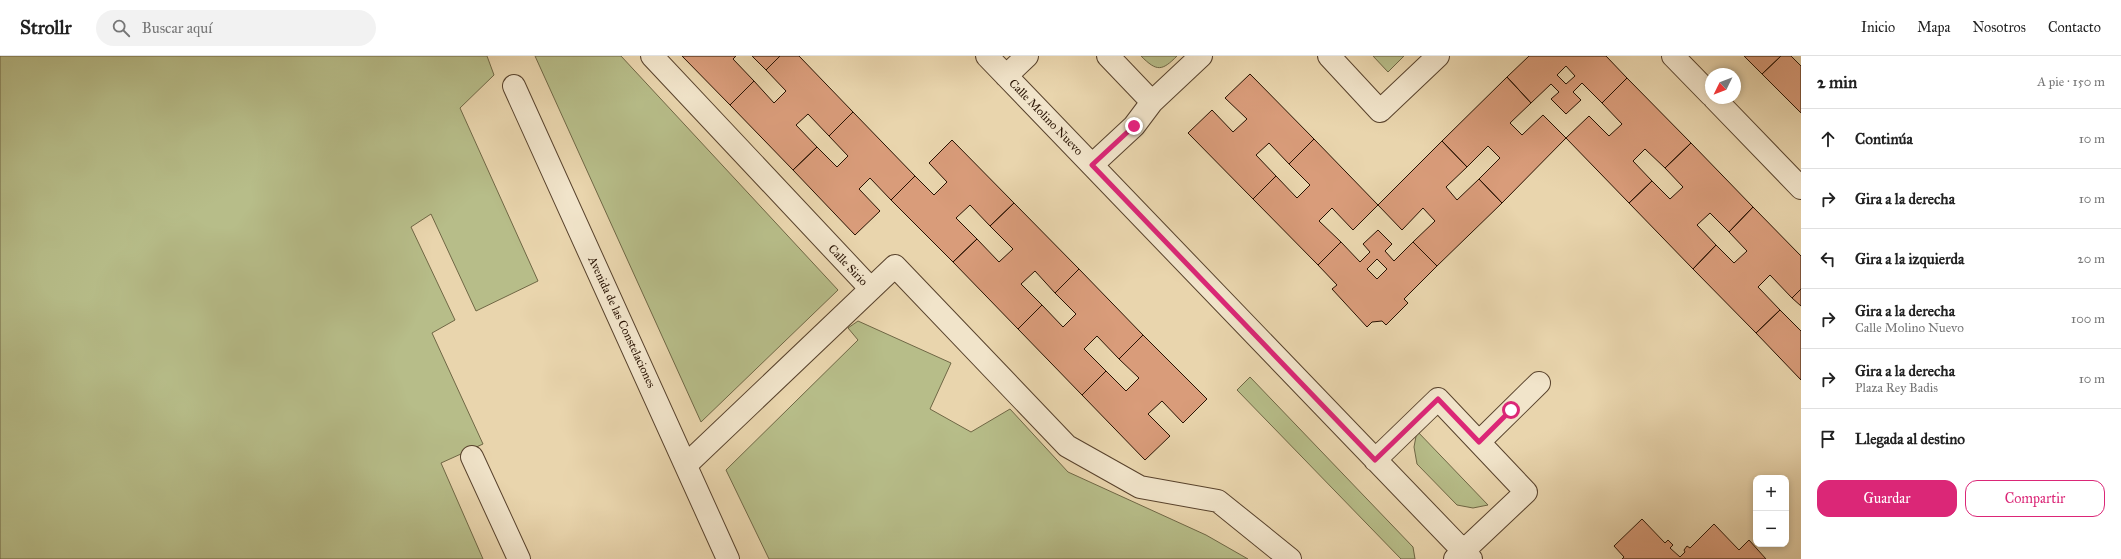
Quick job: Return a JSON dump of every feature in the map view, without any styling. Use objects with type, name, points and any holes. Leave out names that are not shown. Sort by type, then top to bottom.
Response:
[{"type":"street","name":"Calle Sirio","points":[[652,56],[871,290],[687,464]]},
{"type":"street","name":"Calle Molino Nuevo","points":[[987,56],[1375,460],[1463,556]]},
{"type":"street","points":[[1006,76],[1027,56]]},
{"type":"street","points":[[1108,56],[1152,102]]},
{"type":"street","points":[[1092,165],[1134,126],[1152,102],[1201,56]]},
{"type":"street","points":[[1329,56],[1380,111],[1438,56]]},
{"type":"street","points":[[1673,56],[1705,89]]},
{"type":"street","name":"Avenida de las Constelaciones","points":[[514,86],[687,464],[728,559]]},
{"type":"street","points":[[1720,104],[1801,188]]},
{"type":"street","points":[[871,290],[895,266],[1068,446],[1140,487],[1218,501],[1290,559]]},
{"type":"street","points":[[1479,442],[1539,382]]},
{"type":"street","points":[[1375,460],[1438,399],[1526,492],[1463,556]]},
{"type":"street","points":[[472,457],[519,559]]},
{"type":"green space","points":[[0,56],[487,56],[494,75],[460,108],[538,281],[476,311],[431,214],[411,227],[455,320],[432,333],[483,444],[441,463],[483,559],[0,559]]},
{"type":"green space","points":[[535,56],[621,56],[838,290],[701,422]]},
{"type":"green space","points":[[1141,56],[1177,56],[1167,65],[1159,68],[1151,65]]},
{"type":"green space","points":[[1373,56],[1404,56],[1388,72]]},
{"type":"green space","points":[[858,321],[951,363],[930,409],[971,432],[1010,409],[1068,472],[1206,535],[1248,559],[769,559],[726,470],[858,340],[848,328]]},
{"type":"green space","points":[[1250,377],[1413,547],[1415,559],[1401,559],[1237,390]]},
{"type":"green space","points":[[1417,431],[1488,505],[1473,508],[1457,505],[1417,464],[1414,447]]},
{"type":"building","points":[[682,56],[736,56],[733,59],[754,81],[730,105]]},
{"type":"building","points":[[752,56],[780,56],[766,70]]},
{"type":"building","points":[[780,56],[799,56],[853,112],[829,136],[808,114],[796,125],[817,147],[793,170],[730,105],[754,81],[774,103],[786,91],[766,70]]},
{"type":"building","points":[[1529,56],[1606,56],[1627,78],[1602,103],[1582,83],[1573,92],[1581,100],[1566,114],[1551,99],[1559,92],[1551,84],[1531,103],[1507,77]],"holes":[[[1566,66],[1575,76],[1566,84],[1557,75]]]},
{"type":"building","points":[[1744,56],[1781,56],[1762,74]]},
{"type":"building","points":[[1781,56],[1791,56],[1801,66],[1801,113],[1762,74]]},
{"type":"building","points":[[1250,74],[1314,139],[1289,164],[1269,143],[1256,155],[1276,176],[1253,199],[1188,133],[1212,110],[1233,132],[1247,119],[1225,98]]},
{"type":"building","points":[[1507,77],[1531,103],[1510,123],[1522,135],[1543,115],[1566,138],[1502,203],[1479,179],[1500,158],[1488,146],[1467,167],[1442,141]]},
{"type":"building","points":[[1627,78],[1691,143],[1665,168],[1645,149],[1633,161],[1652,181],[1629,203],[1566,138],[1589,116],[1609,136],[1622,124],[1602,103]]},
{"type":"building","points":[[853,112],[915,176],[891,200],[870,178],[859,189],[880,211],[855,235],[793,170],[817,147],[837,167],[848,156],[829,136]]},
{"type":"building","points":[[1314,139],[1378,205],[1353,230],[1332,208],[1319,221],[1341,242],[1318,265],[1253,199],[1276,176],[1297,198],[1310,185],[1289,164]]},
{"type":"building","points":[[952,140],[1014,203],[990,226],[970,205],[956,218],[977,239],[953,262],[891,200],[915,176],[934,195],[947,182],[929,163]]},
{"type":"building","points":[[1442,141],[1467,167],[1446,187],[1457,200],[1479,179],[1502,203],[1437,266],[1413,242],[1435,221],[1423,208],[1402,230],[1378,205]]},
{"type":"building","points":[[1691,143],[1753,207],[1729,232],[1710,213],[1697,225],[1716,245],[1693,269],[1629,203],[1652,181],[1670,199],[1683,187],[1665,168]]},
{"type":"building","points":[[1014,203],[1079,269],[1055,293],[1035,271],[1021,284],[1042,305],[1018,329],[953,262],[977,239],[999,262],[1013,249],[990,226]]},
{"type":"building","points":[[1753,207],[1801,256],[1801,289],[1792,298],[1770,275],[1758,287],[1780,310],[1756,333],[1693,269],[1716,245],[1734,263],[1747,251],[1729,232]]},
{"type":"building","points":[[1378,230],[1392,244],[1385,251],[1394,261],[1413,242],[1437,266],[1404,299],[1408,303],[1386,325],[1382,321],[1372,322],[1367,327],[1332,289],[1337,285],[1318,265],[1341,242],[1360,262],[1370,252],[1363,244]],"holes":[[[1377,259],[1387,269],[1377,279],[1367,269]]]},
{"type":"building","points":[[1079,269],[1143,335],[1119,359],[1097,336],[1084,349],[1106,371],[1082,395],[1018,329],[1042,305],[1063,327],[1076,314],[1055,293]]},
{"type":"building","points":[[1801,289],[1801,306],[1792,298]]},
{"type":"building","points":[[1780,310],[1801,331],[1801,380],[1756,333]]},
{"type":"building","points":[[1143,335],[1207,399],[1183,423],[1162,401],[1148,414],[1170,436],[1145,460],[1082,395],[1106,371],[1126,391],[1139,378],[1119,359]]},
{"type":"building","points":[[1642,519],[1665,543],[1668,540],[1673,545],[1670,548],[1680,557],[1685,552],[1684,550],[1687,546],[1690,548],[1714,524],[1739,550],[1749,540],[1753,544],[1753,547],[1755,547],[1766,559],[1622,559],[1624,557],[1614,546]]},
{"type":"route","points":[[1134,126],[1092,165],[1375,460],[1438,399],[1479,442],[1511,410]]}]
